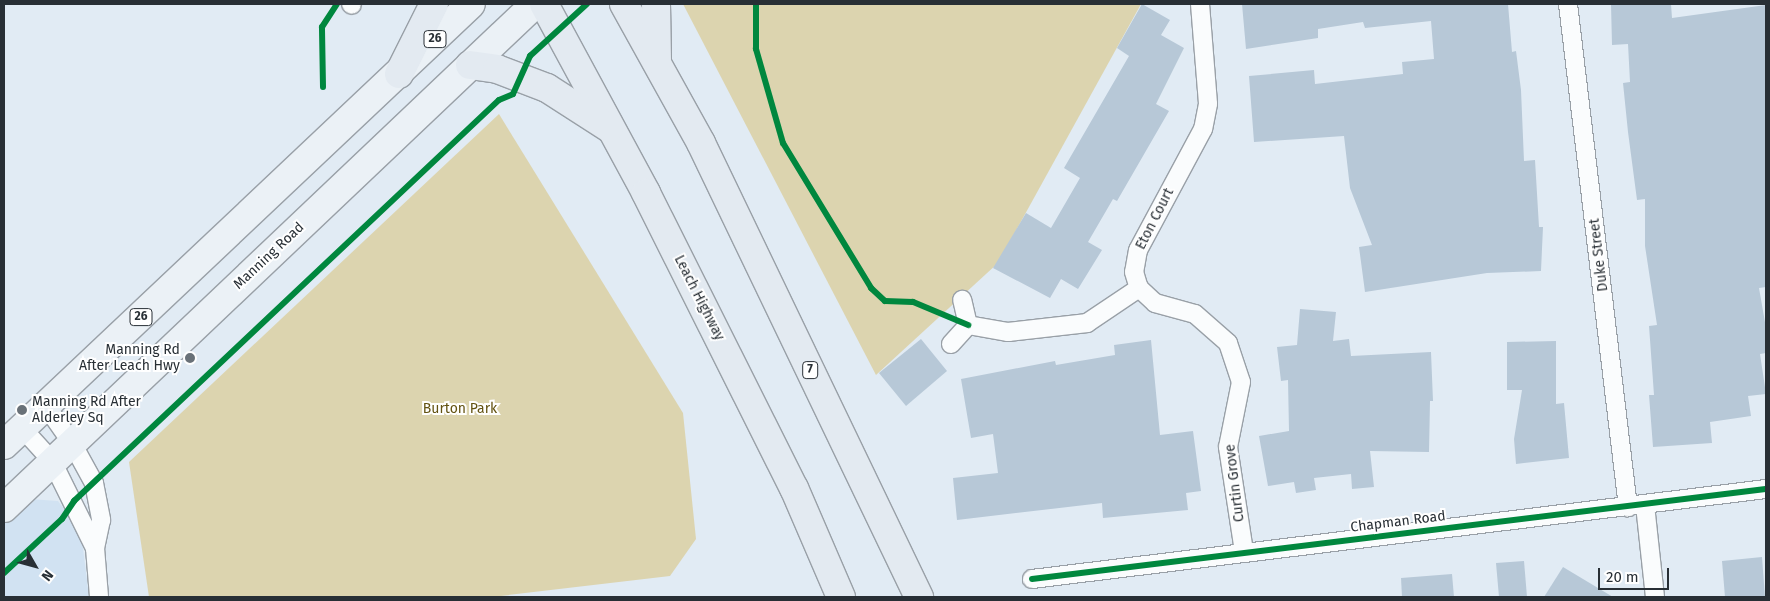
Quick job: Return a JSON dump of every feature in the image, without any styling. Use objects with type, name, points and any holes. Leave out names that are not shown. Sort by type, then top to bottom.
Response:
[{"type":"highway","points":[[399,74],[434,4]]},
{"type":"highway","name":"Leach Highway","points":[[544,4],[611,128],[794,488],[841,597]]},
{"type":"highway","name":"7","points":[[624,4],[701,143],[919,597]]},
{"type":"highway","points":[[656,4],[657,64]]},
{"type":"highway","points":[[470,65],[497,69],[538,84],[611,128]]},
{"type":"main road","name":"26","points":[[13,437],[471,4]]},
{"type":"main road","name":"Manning Road","points":[[4,508],[535,4]]},
{"type":"street","name":"Eton Court","points":[[1139,288],[1134,272],[1138,250],[1203,129],[1208,104],[1200,4]]},
{"type":"street","name":"Duke Street","points":[[1568,4],[1637,506],[1655,597]]},
{"type":"street","points":[[968,325],[1008,332],[1087,323],[1139,288]]},
{"type":"street","name":"Curtin Grove","points":[[1139,288],[1155,303],[1195,314],[1228,342],[1241,382],[1228,447],[1244,552]]},
{"type":"street","points":[[962,300],[968,325]]},
{"type":"street","points":[[951,344],[968,325]]},
{"type":"street","points":[[46,406],[72,443],[94,483],[101,520],[95,548],[99,597]]},
{"type":"street","points":[[13,437],[52,461],[95,548]]},
{"type":"street","name":"Chapman Road","points":[[1032,579],[1766,489]]},
{"type":"shaded area","points":[[29,499],[58,501],[81,532],[89,597],[4,597],[4,522]]},
{"type":"green space","points":[[683,4],[1141,4],[998,263],[876,375]]},
{"type":"green space","name":"Burton Park","points":[[499,114],[683,413],[696,539],[670,576],[492,597],[149,597],[129,462]]},
{"type":"building","points":[[1142,4],[1170,20],[1161,35],[1184,48],[1156,104],[1169,111],[1117,201],[1113,199],[1088,242],[1102,250],[1078,289],[1061,279],[1050,298],[993,268],[1026,213],[1051,228],[1080,178],[1064,168],[1129,56],[1117,48]]},
{"type":"building","points":[[1242,4],[1508,4],[1512,52],[1516,51],[1521,90],[1524,161],[1535,160],[1539,227],[1543,227],[1541,271],[1487,273],[1365,292],[1359,247],[1372,245],[1350,188],[1344,136],[1254,142],[1249,76],[1314,70],[1315,84],[1403,74],[1402,62],[1434,59],[1431,21],[1365,28],[1363,22],[1318,29],[1318,38],[1246,49]]},
{"type":"building","points":[[1611,4],[1671,4],[1672,18],[1766,5],[1766,287],[1759,288],[1766,328],[1766,353],[1760,354],[1766,394],[1748,396],[1751,416],[1710,422],[1712,443],[1653,447],[1649,395],[1654,395],[1649,326],[1657,325],[1645,246],[1645,199],[1637,200],[1628,132],[1623,83],[1630,82],[1628,44],[1612,45]]},
{"type":"building","points":[[1300,309],[1336,312],[1333,341],[1349,339],[1351,356],[1431,352],[1433,401],[1430,401],[1429,452],[1370,451],[1374,487],[1352,489],[1351,474],[1314,478],[1316,490],[1296,493],[1294,482],[1268,486],[1259,436],[1289,431],[1288,380],[1281,381],[1277,347],[1297,345]]},
{"type":"building","points":[[921,339],[947,371],[906,406],[879,373]]},
{"type":"building","points":[[1151,340],[1160,435],[1193,431],[1201,491],[1186,493],[1188,510],[1103,518],[1102,503],[957,520],[953,478],[998,473],[993,434],[971,438],[961,379],[1055,361],[1056,365],[1115,355],[1114,345]]},
{"type":"building","points":[[1556,341],[1556,404],[1564,403],[1569,458],[1516,464],[1514,439],[1522,390],[1507,390],[1507,342]]},
{"type":"building","points":[[1762,557],[1765,597],[1725,597],[1722,561]]},
{"type":"building","points":[[1524,561],[1527,597],[1499,597],[1496,563]]},
{"type":"building","points":[[1563,567],[1613,597],[1544,597]]},
{"type":"building","points":[[1452,574],[1454,597],[1402,597],[1401,578]]},
{"type":"cycle path","points":[[323,87],[322,27],[337,4]]},
{"type":"cycle path","points":[[4,573],[62,519],[74,501],[499,100],[513,94],[530,56],[587,4]]},
{"type":"cycle path","points":[[756,4],[756,49],[783,143],[871,288],[885,301],[913,302],[968,325]]},
{"type":"cycle path","points":[[1032,579],[1766,489]]},
{"type":"place","name":"Manning Rd After Leach Hwy","points":[[190,358]]},
{"type":"place","name":"Manning Rd After Alderley Sq","points":[[22,410]]}]
